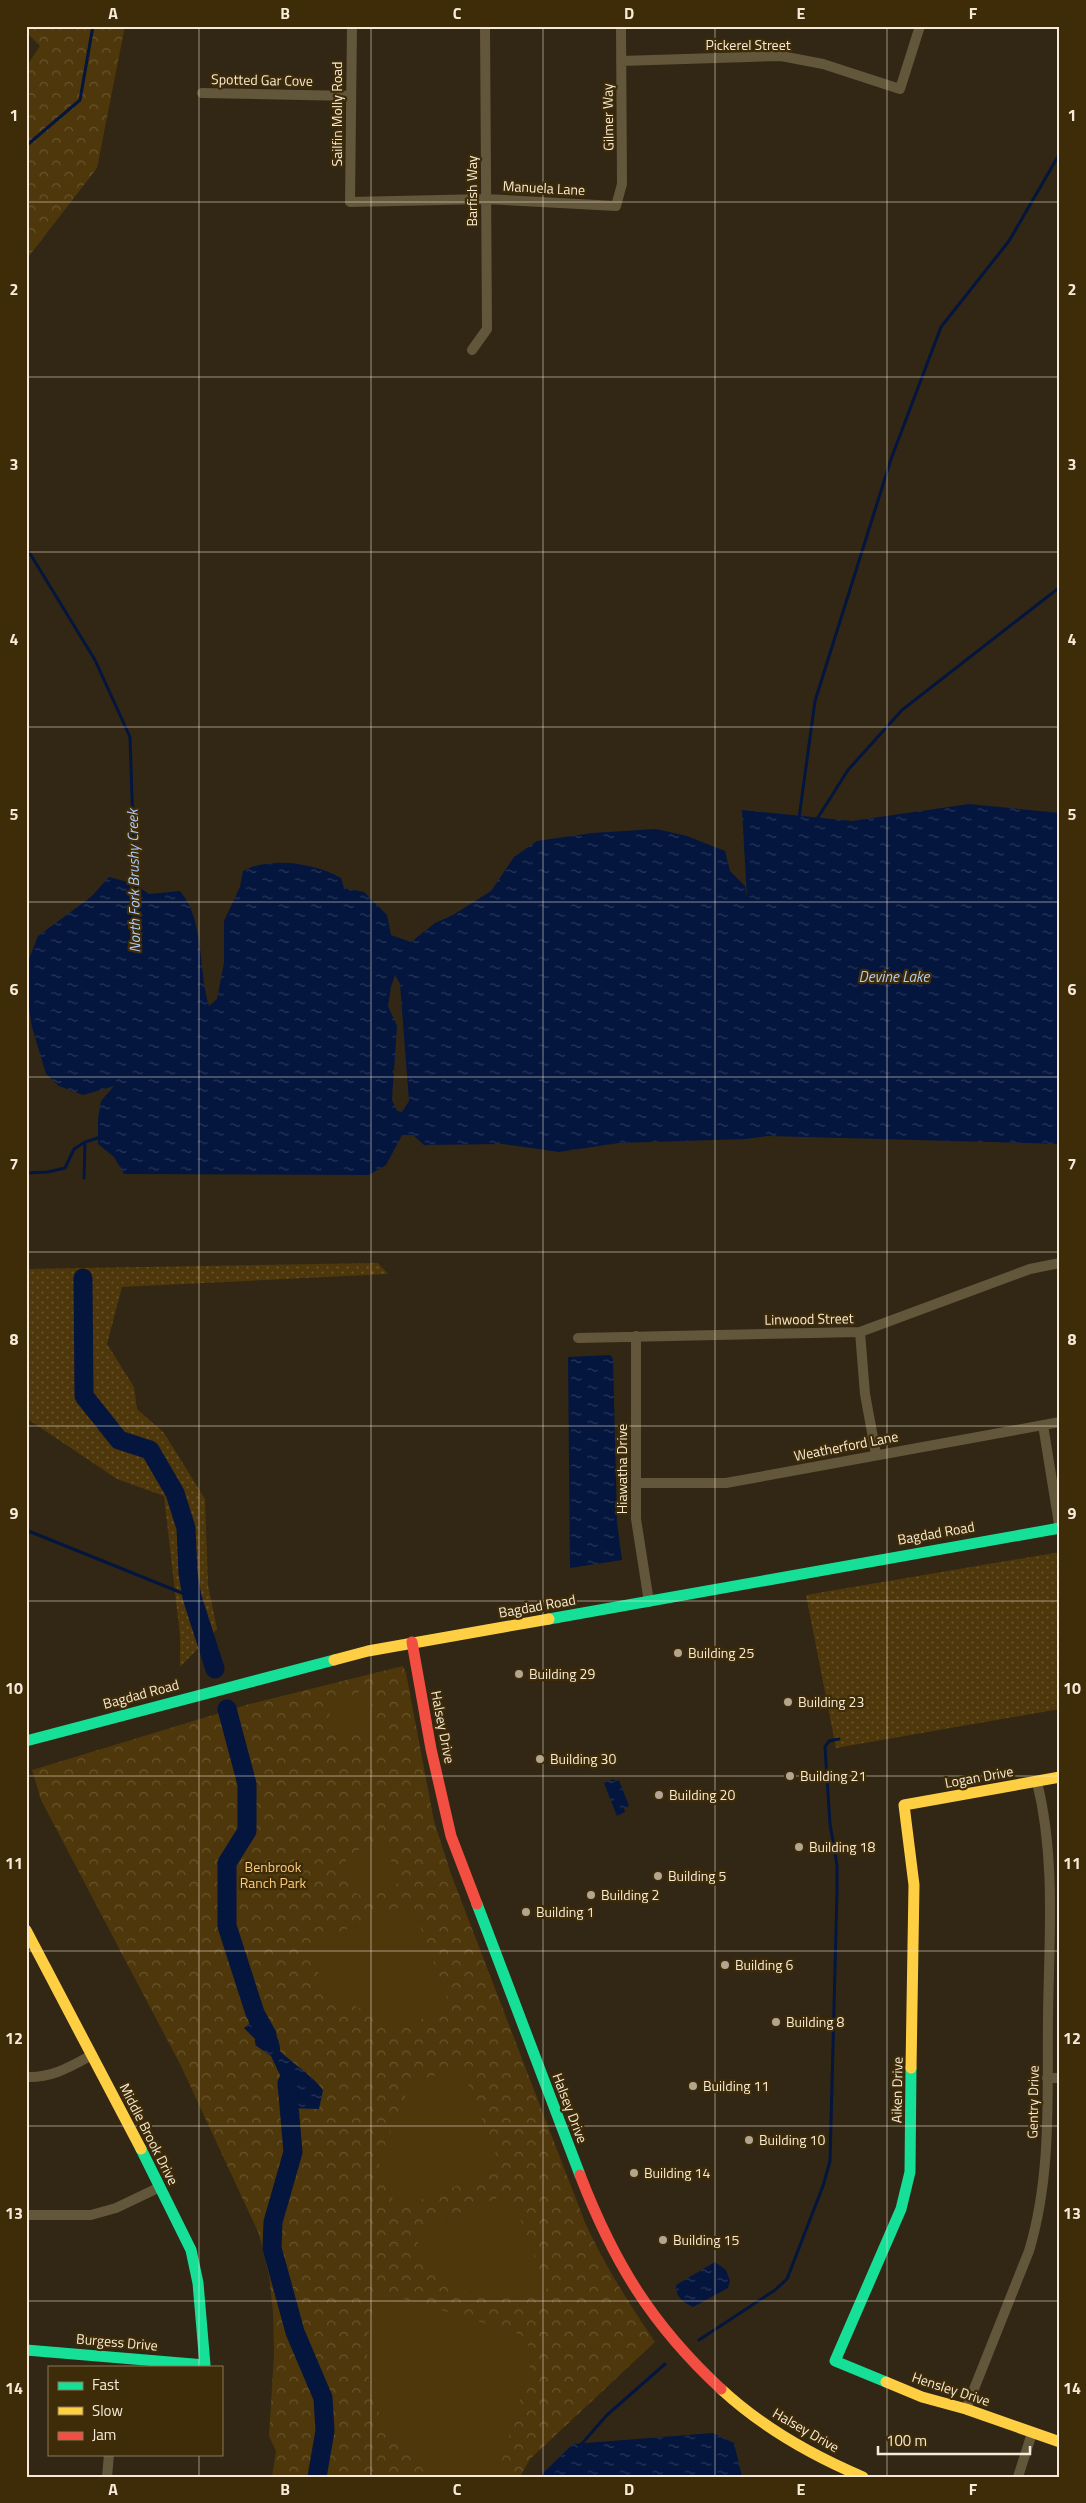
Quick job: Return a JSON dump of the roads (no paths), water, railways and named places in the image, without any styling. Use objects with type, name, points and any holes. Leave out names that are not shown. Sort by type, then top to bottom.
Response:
[{"type":"street","name":"Sailfin Molly Road","points":[[350,202],[352,26]]},
{"type":"street","name":"Barfish Way","points":[[472,350],[487,328],[485,26]]},
{"type":"street","name":"Gilmer Way","points":[[616,206],[622,184],[621,26]]},
{"type":"street","name":"Pickerel Street","points":[[621,61],[781,56],[823,64],[900,89],[920,26]]},
{"type":"street","name":"Spotted Gar Cove","points":[[202,93],[351,96]]},
{"type":"street","name":"Manuela Lane","points":[[350,202],[486,199],[616,206]]},
{"type":"street","name":"Linwood Street","points":[[578,1338],[860,1332],[1030,1269],[1060,1263]]},
{"type":"street","points":[[860,1332],[865,1394],[876,1454]]},
{"type":"street","name":"Hiawatha Drive","points":[[636,1336],[636,1519],[649,1602]]},
{"type":"street","name":"Weatherford Lane","points":[[636,1483],[726,1483],[876,1454],[1060,1422]]},
{"type":"street","points":[[1043,1425],[1060,1529]]},
{"type":"street","name":"Bagdad Road","points":[[26,1741],[338,1657],[412,1642],[1060,1529]]},
{"type":"street","name":"Halsey Drive","points":[[412,1642],[440,1790],[458,1857],[594,2213],[623,2270],[658,2324],[718,2386],[752,2414],[785,2437],[826,2460],[863,2477]]},
{"type":"street","name":"Logan Drive","points":[[904,1805],[1060,1777]]},
{"type":"street","name":"Gentry Drive","points":[[966,2409],[1029,2251],[1037,2224],[1043,2188],[1050,1881],[1044,1809],[1037,1782]]},
{"type":"street","name":"Aiken Drive","points":[[835,2361],[901,2208],[910,2172],[914,1885],[904,1805]]},
{"type":"street","name":"Middle Brook Drive","points":[[26,1930],[191,2250],[198,2283],[205,2365]]},
{"type":"street","points":[[26,2077],[41,2078],[59,2073],[92,2055]]},
{"type":"street","points":[[1047,2078],[1060,2078]]},
{"type":"street","points":[[26,2215],[91,2215],[116,2208],[160,2187]]},
{"type":"street","name":"Burgess Drive","points":[[26,2350],[117,2362],[205,2365]]},
{"type":"street","name":"Hensley Drive","points":[[835,2361],[922,2397],[966,2409],[1060,2442]]},
{"type":"street","points":[[1018,2477],[1032,2433]]},
{"type":"street","points":[[107,2477],[109,2456]]},
{"type":"water","name":"Devine Lake","points":[[969,804],[1060,813],[1060,1144],[768,1136],[746,1139],[619,1143],[559,1152],[503,1144],[424,1145],[413,1135],[402,1135],[386,1165],[369,1175],[124,1174],[114,1157],[98,1144],[98,1119],[101,1101],[114,1086],[83,1095],[59,1086],[46,1074],[32,1027],[26,990],[29,959],[38,936],[91,897],[109,877],[135,884],[149,894],[180,891],[194,916],[209,1006],[217,999],[224,963],[224,921],[240,887],[243,871],[254,866],[292,863],[319,868],[341,878],[344,888],[364,892],[387,915],[391,935],[411,942],[435,923],[453,915],[491,891],[514,857],[537,841],[592,833],[656,829],[687,836],[725,851],[730,871],[745,886],[747,898],[742,810],[852,821]],"holes":[[[395,975],[400,984],[409,1101],[402,1112],[397,1111],[392,1100],[397,1026],[388,1006]]]},
{"type":"water","points":[[610,1355],[613,1359],[617,1522],[622,1560],[570,1568],[568,1357]]},
{"type":"water","points":[[614,1779],[615,1782],[619,1780],[629,1806],[624,1808],[625,1812],[617,1816],[604,1783]]},
{"type":"water","points":[[257,2014],[273,2030],[280,2046],[280,2051],[323,2090],[319,2109],[284,2108],[285,2086],[271,2056],[255,2045],[255,2039],[244,2028],[249,2024],[250,2015]]},
{"type":"water","points":[[715,2262],[726,2270],[730,2281],[728,2288],[693,2307],[683,2301],[678,2296],[676,2285]]},
{"type":"water","points":[[713,2433],[734,2443],[742,2477],[539,2477],[573,2444]]},
{"type":"waterway","name":"North Fork Brushy Creek","points":[[26,146],[80,100],[93,26]]},
{"type":"waterway","points":[[799,818],[815,701],[891,459],[941,327],[1009,241],[1060,153]]},
{"type":"waterway","name":"North Fork Brushy Creek","points":[[26,547],[95,660],[130,737],[135,887]]},
{"type":"waterway","points":[[817,819],[848,770],[902,710],[1060,587]]},
{"type":"waterway","name":"North Fork Brushy Creek","points":[[84,1178],[85,1142],[101,1137]]},
{"type":"waterway","points":[[26,1173],[48,1172],[65,1168],[74,1149],[85,1142]]},
{"type":"waterway","name":"North Fork Brushy Creek","points":[[83,1278],[84,1396],[119,1440],[150,1450],[175,1493],[186,1528],[188,1573],[192,1597],[215,1669]]},
{"type":"waterway","points":[[26,1530],[192,1597]]},
{"type":"waterway","name":"North Fork Brushy Creek","points":[[227,1709],[247,1784],[247,1831],[227,1863],[227,1926],[255,2013],[267,2035]]},
{"type":"waterway","points":[[699,2340],[775,2290],[787,2279],[823,2186],[830,2161],[837,1865],[830,1824],[825,1747],[829,1741],[839,1739]]},
{"type":"waterway","name":"North Fork Brushy Creek","points":[[287,2083],[293,2152],[273,2222],[272,2248],[295,2332],[323,2398],[325,2431],[317,2477]]},
{"type":"waterway","points":[[579,2447],[607,2415],[665,2364]]},
{"type":"place","name":"Building 25","points":[[678,1653]]},
{"type":"place","name":"Building 29","points":[[519,1674]]},
{"type":"place","name":"Building 23","points":[[788,1702]]},
{"type":"place","name":"Building 30","points":[[540,1759]]},
{"type":"place","name":"Building 21","points":[[790,1776]]},
{"type":"place","name":"Building 20","points":[[659,1795]]},
{"type":"place","name":"Building 18","points":[[799,1847]]},
{"type":"place","name":"Building 5","points":[[658,1876]]},
{"type":"place","name":"Building 2","points":[[591,1895]]},
{"type":"place","name":"Building 1","points":[[526,1912]]},
{"type":"place","name":"Building 6","points":[[725,1965]]},
{"type":"place","name":"Building 8","points":[[776,2022]]},
{"type":"place","name":"Building 11","points":[[693,2086]]},
{"type":"place","name":"Building 10","points":[[749,2140]]},
{"type":"place","name":"Building 14","points":[[634,2173]]},
{"type":"place","name":"Building 15","points":[[663,2240]]},
{"type":"park label","name":"Benbrook Ranch Park","points":[[273,1875]]}]
